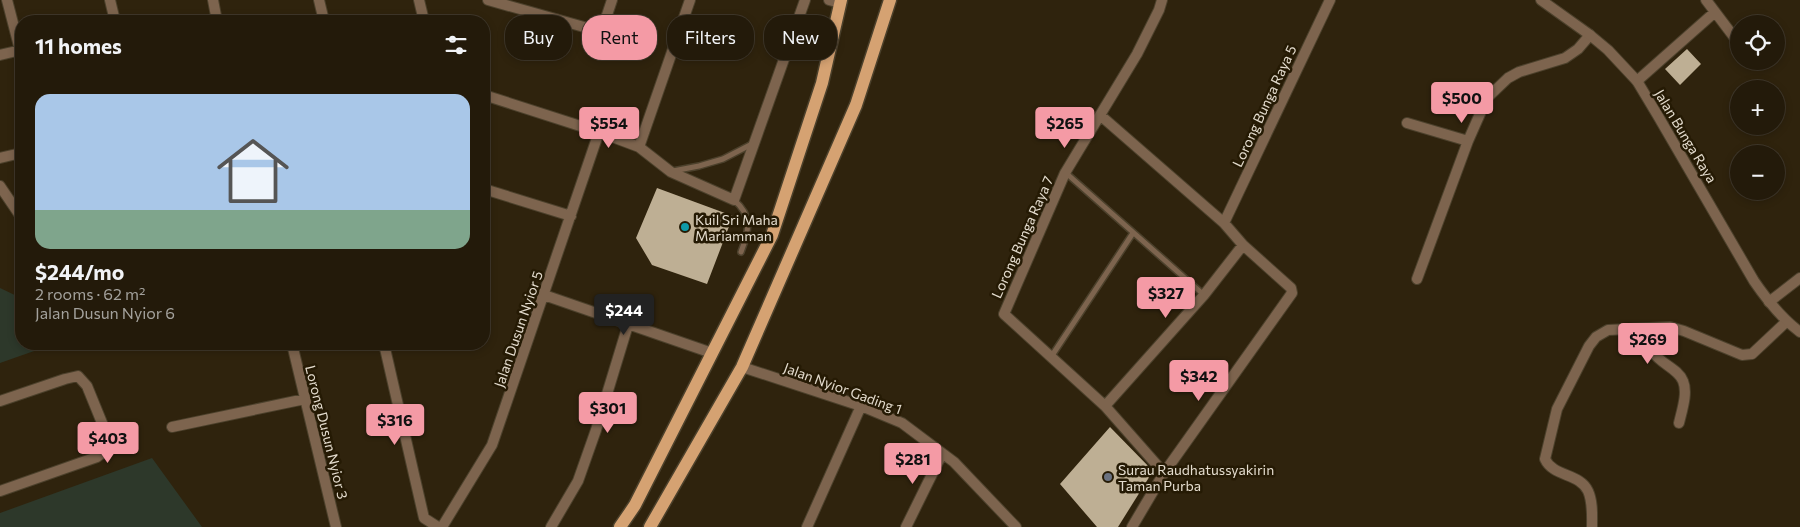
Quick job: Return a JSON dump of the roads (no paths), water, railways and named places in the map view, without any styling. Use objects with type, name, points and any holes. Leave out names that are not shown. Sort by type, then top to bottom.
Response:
[{"type":"main road","points":[[650,527],[742,367],[856,105],[890,0]]},
{"type":"main road","points":[[620,527],[635,505],[772,234],[822,83],[836,1]]},
{"type":"street","points":[[8,0],[15,27]]},
{"type":"street","points":[[110,0],[114,15]]},
{"type":"street","points":[[213,0],[216,15]]},
{"type":"street","points":[[319,0],[323,15]]},
{"type":"street","points":[[419,0],[423,15]]},
{"type":"street","points":[[488,0],[597,29],[604,21],[612,0]]},
{"type":"street","points":[[639,147],[690,0]]},
{"type":"street","points":[[490,97],[639,147],[671,172],[734,200],[805,0]]},
{"type":"street","name":"Lorong Bunga Raya 7","points":[[1162,0],[1137,54],[1065,172],[1004,314],[1105,406],[1164,473]]},
{"type":"street","name":"Lorong Bunga Raya 5","points":[[1224,224],[1330,0]]},
{"type":"street","name":"Jalan Bunga Raya","points":[[1541,0],[1608,50],[1637,82],[1663,123],[1754,280],[1786,322],[1800,332]]},
{"type":"street","points":[[1706,0],[1730,32]]},
{"type":"street","points":[[1637,82],[1715,12]]},
{"type":"street","points":[[1417,279],[1468,141],[1487,98],[1508,78],[1520,72],[1565,58],[1578,49],[1590,35]]},
{"type":"street","points":[[0,55],[15,51]]},
{"type":"street","points":[[1100,115],[1224,224],[1243,245],[1291,288],[1292,293],[1164,473],[1132,527]]},
{"type":"street","points":[[1407,123],[1468,141]]},
{"type":"street","name":"Jalan Dusun Nyior 5","points":[[442,527],[492,445],[599,132]]},
{"type":"street","points":[[0,158],[15,154]]},
{"type":"street","points":[[0,186],[15,208]]},
{"type":"street","points":[[490,191],[571,216]]},
{"type":"street","points":[[1105,406],[1204,295],[1243,245]]},
{"type":"street","points":[[1769,302],[1800,278]]},
{"type":"street","points":[[544,295],[712,354]]},
{"type":"street","points":[[1592,527],[1592,512],[1588,491],[1580,482],[1548,466],[1545,459],[1557,409],[1596,336],[1608,330],[1670,327],[1742,355],[1752,354],[1786,322]]},
{"type":"street","points":[[551,527],[578,481],[596,430],[628,324]]},
{"type":"street","points":[[1670,327],[1654,332],[1650,340],[1652,350],[1660,360],[1679,374],[1683,380],[1685,391],[1679,423]]},
{"type":"street","name":"Lorong Dusun Nyior 3","points":[[293,350],[336,527]]},
{"type":"street","points":[[385,350],[424,518],[438,527]]},
{"type":"street","name":"Jalan Nyior Gading 1","points":[[742,367],[861,406],[902,423],[954,462],[1011,525]]},
{"type":"street","points":[[0,401],[65,378],[78,376],[88,386],[109,440],[108,449],[97,457],[0,490]]},
{"type":"street","points":[[172,427],[305,400]]},
{"type":"street","points":[[807,527],[861,406]]},
{"type":"street","points":[[906,527],[942,454]]},
{"type":"lane","points":[[671,172],[723,159],[754,142]]},
{"type":"lane","points":[[1065,172],[1204,295]]},
{"type":"lane","points":[[734,200],[742,206],[748,218],[748,233],[740,252]]},
{"type":"lane","points":[[1051,357],[1133,233]]},
{"type":"place","name":"Kuil Sri Maha Mariamman","points":[[685,227]]},
{"type":"place","name":"Surau Raudhatussyakirin Taman Purba","points":[[1108,477]]}]
